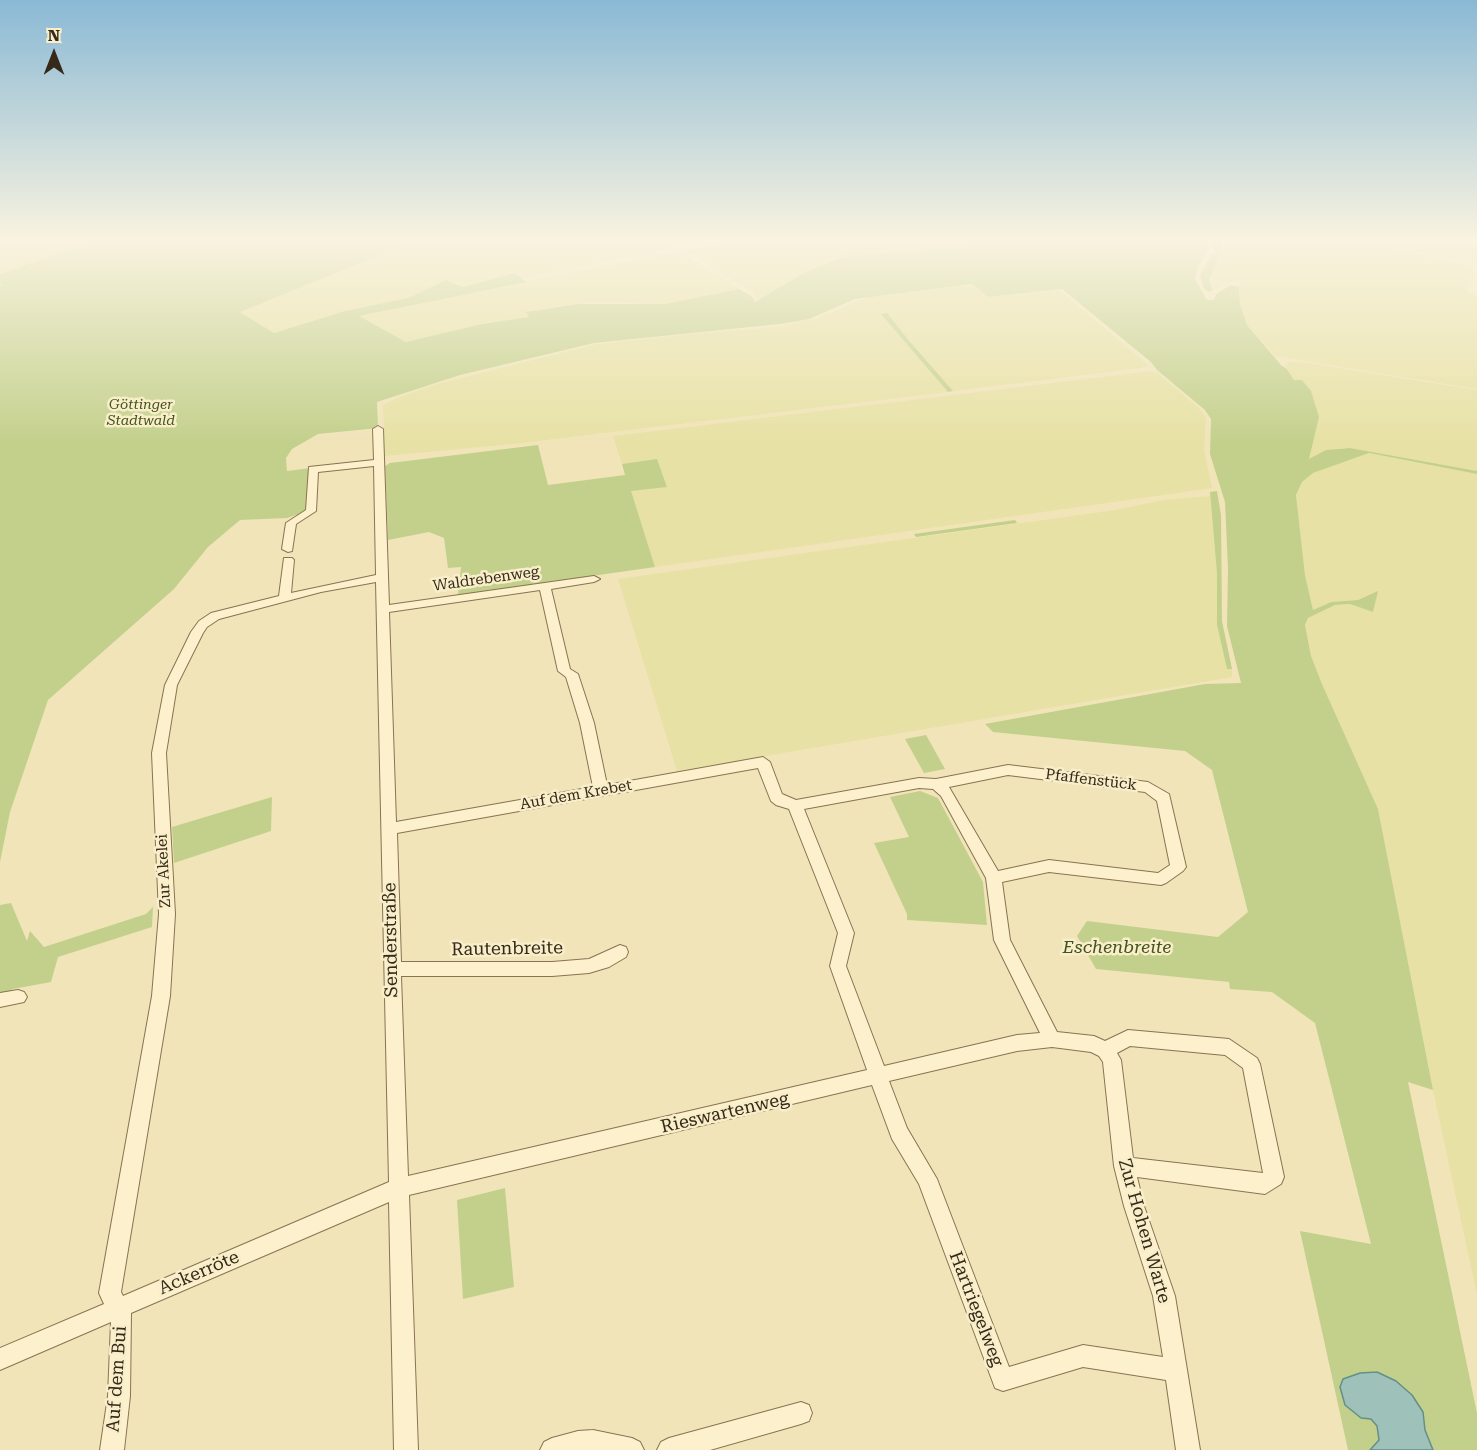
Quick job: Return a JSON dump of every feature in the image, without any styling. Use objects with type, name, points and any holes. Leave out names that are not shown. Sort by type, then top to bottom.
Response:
[{"type":"street","name":"Senderstraße","points":[[378,429],[406,1450]]},
{"type":"street","points":[[285,597],[291,523],[311,511],[313,470],[379,462]]},
{"type":"street","name":"Zur Akelei","points":[[119,1307],[110,1293],[150,1069],[162,987],[167,914],[159,753],[165,705],[178,667],[203,624],[224,612],[382,577]]},
{"type":"street","name":"Waldrebenweg","points":[[383,609],[594,579]]},
{"type":"street","points":[[545,586],[564,671],[572,674],[587,723],[601,790]]},
{"type":"street","name":"Auf dem Krebet","points":[[388,829],[763,762],[777,797],[781,801],[796,805]]},
{"type":"street","name":"Pfaffenstück","points":[[936,784],[1008,770],[1148,787],[1164,798],[1178,867],[1161,879],[1049,866],[994,878]]},
{"type":"street","points":[[878,1076],[838,966],[846,933],[797,813],[796,805],[919,783],[936,784],[946,792],[994,878],[1002,940],[1052,1039],[1086,1042],[1105,1050],[1128,1038],[1229,1047],[1251,1064],[1274,1177],[1265,1184],[1124,1166]]},
{"type":"street","name":"Rautenbreite","points":[[392,969],[552,969],[589,966],[603,962],[620,952]]},
{"type":"street","points":[[0,1000],[18,997]]},
{"type":"street","name":"Rieswartenweg","points":[[398,1188],[1017,1043],[1052,1039]]},
{"type":"street","name":"Zur Hohen Warte","points":[[1105,1050],[1113,1066],[1124,1166],[1134,1206],[1164,1296],[1188,1450]]},
{"type":"street","name":"Hartriegelweg","points":[[878,1076],[899,1133],[927,1179],[1003,1380],[1083,1356],[1176,1370]]},
{"type":"street","name":"Ackerröte","points":[[0,1359],[398,1188]]},
{"type":"street","name":"Auf dem Bui","points":[[112,1450],[122,1356],[122,1317],[119,1307]]},
{"type":"street","points":[[669,1450],[801,1413]]},
{"type":"street","points":[[552,1450],[578,1443],[593,1442],[632,1450]]},
{"type":"shaded area","points":[[247,309],[356,309],[274,333],[239,312]]},
{"type":"shaded area","points":[[394,309],[543,309],[527,312],[530,317],[482,324],[406,342],[358,316]]},
{"type":"shaded area","points":[[840,309],[1081,309],[1148,365],[1142,368],[953,391],[907,337],[902,337],[948,392],[512,444],[385,456],[383,405],[437,384],[597,344],[781,327],[821,317]]},
{"type":"shaded area","points":[[1242,309],[1477,309],[1477,389],[1275,356],[1247,325]]},
{"type":"shaded area","points":[[1288,362],[1301,362],[1477,390],[1477,471],[1350,448],[1341,448],[1309,460],[1294,380],[1286,366]]},
{"type":"shaded area","points":[[1152,371],[1198,407],[1206,418],[1204,450],[1212,488],[655,567],[630,491],[667,486],[656,460],[622,464],[613,436]]},
{"type":"shaded area","points":[[1369,453],[1477,474],[1477,1295],[1433,1090],[1378,809],[1322,684],[1311,656],[1305,625],[1308,618],[1335,605],[1350,604],[1373,612],[1377,592],[1358,600],[1331,602],[1313,610],[1305,575],[1296,495],[1302,482],[1313,473]]},
{"type":"shaded area","points":[[1210,496],[1217,574],[1217,625],[1227,669],[1232,669],[1232,677],[677,771],[618,579],[1116,510],[1163,500]]},
{"type":"green space","name":"Göttinger Stadtwald","points":[[0,309],[248,309],[240,312],[274,333],[356,309],[395,309],[359,316],[406,342],[482,324],[529,317],[526,312],[548,309],[833,309],[809,319],[780,324],[594,343],[460,375],[377,402],[378,428],[318,434],[292,449],[286,458],[287,471],[311,468],[308,511],[287,518],[240,520],[208,547],[174,589],[48,700],[10,812],[0,862]]},
{"type":"green space","name":"Göttinger Stadtwald","points":[[1086,309],[1242,309],[1247,325],[1287,369],[1294,380],[1302,380],[1311,391],[1319,417],[1309,459],[1326,450],[1350,448],[1477,471],[1477,474],[1369,453],[1313,473],[1302,482],[1296,495],[1305,575],[1313,610],[1331,602],[1358,600],[1378,591],[1373,612],[1350,604],[1335,605],[1308,618],[1305,625],[1311,656],[1322,684],[1378,809],[1433,1090],[1408,1082],[1477,1413],[1477,1450],[1348,1450],[1300,1231],[1371,1244],[1315,1023],[1272,992],[1230,989],[1229,982],[1096,969],[1077,936],[1087,921],[1218,937],[1248,912],[1212,770],[1185,751],[993,732],[985,724],[1205,684],[1241,683],[1227,626],[1228,568],[1225,502],[1210,454],[1211,419],[1205,410],[1157,370],[1151,362]]},
{"type":"green space","points":[[887,313],[953,391],[948,392],[881,314]]},
{"type":"green space","points":[[538,445],[548,485],[625,475],[622,464],[657,459],[667,487],[631,491],[655,567],[458,595],[461,567],[448,568],[444,538],[429,532],[388,540],[385,466],[390,463]]},
{"type":"green space","points":[[1217,491],[1221,515],[1222,621],[1232,669],[1227,669],[1217,625],[1217,574],[1210,492]]},
{"type":"green space","points":[[1015,520],[1017,523],[916,537],[914,534]]},
{"type":"green space","points":[[926,735],[945,769],[924,773],[905,739]]},
{"type":"green space","points":[[920,791],[938,798],[983,882],[987,925],[907,920],[907,914],[874,843],[909,837],[890,797]]},
{"type":"green space","points":[[272,797],[271,831],[174,863],[172,827]]},
{"type":"green space","points":[[11,903],[27,941],[30,931],[44,947],[146,914],[153,907],[152,927],[58,957],[51,982],[13,989],[0,997],[0,905]]},
{"type":"green space","points":[[505,1188],[514,1287],[463,1299],[457,1200]]},
{"type":"water","points":[[1377,1372],[1396,1381],[1412,1395],[1423,1412],[1425,1430],[1433,1450],[1370,1450],[1379,1440],[1377,1426],[1371,1419],[1361,1418],[1345,1405],[1340,1387],[1343,1379],[1360,1373]]},
{"type":"park label","name":"Eschenbreite","points":[[1117,948]]}]
